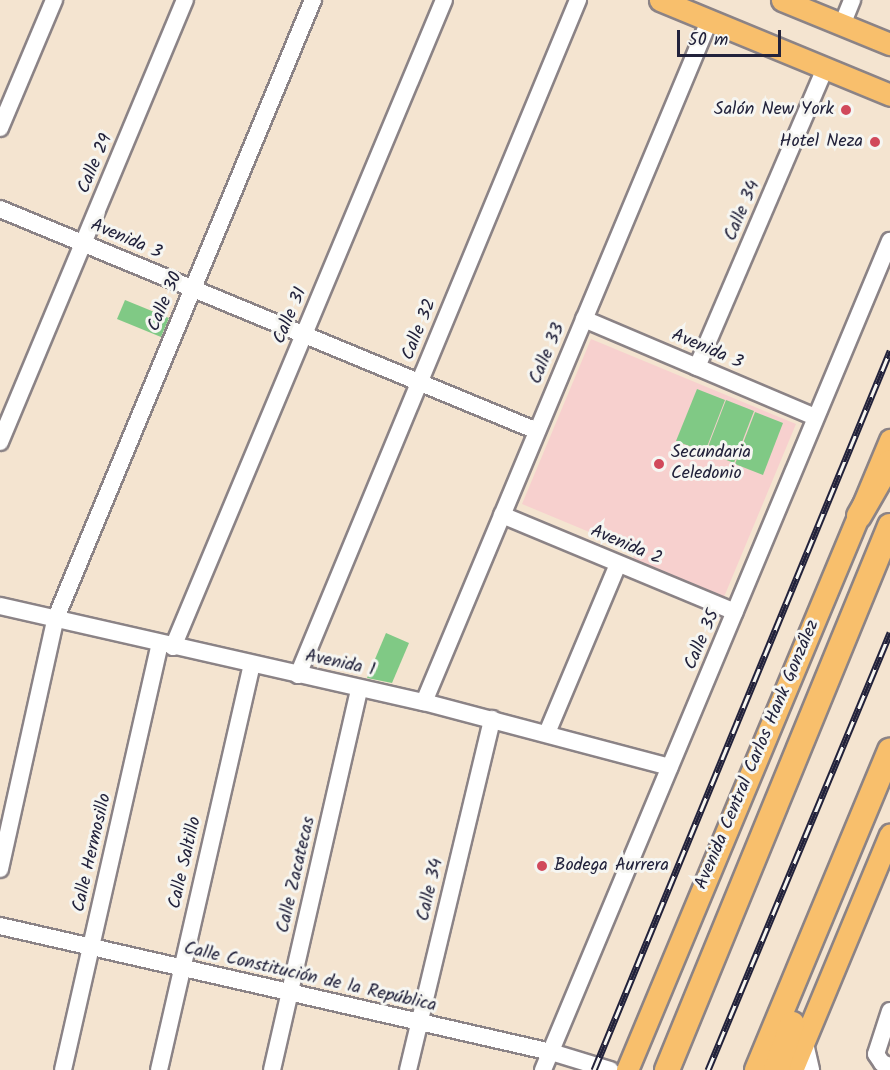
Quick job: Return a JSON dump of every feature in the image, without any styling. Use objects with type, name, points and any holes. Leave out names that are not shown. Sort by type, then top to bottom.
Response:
[{"type":"highway","points":[[859,516],[890,462]]},
{"type":"highway","name":"Avenida Central Carlos Hank González","points":[[667,1070],[890,526]]},
{"type":"highway","points":[[757,1070],[890,751]]},
{"type":"highway","points":[[776,1070],[802,994],[805,953]]},
{"type":"main road","points":[[660,0],[890,95]]},
{"type":"main road","points":[[782,0],[890,44]]},
{"type":"main road","name":"Avenida Central Carlos Hank González","points":[[627,1070],[890,440]]},
{"type":"main road","points":[[792,1070],[890,835]]},
{"type":"street","points":[[0,128],[54,0]]},
{"type":"street","name":"Calle 29","points":[[0,442],[185,0]]},
{"type":"street","name":"Calle 30","points":[[0,869],[55,620],[314,0]]},
{"type":"street","name":"Calle 31","points":[[167,645],[304,335],[444,0]]},
{"type":"street","name":"Calle 32","points":[[298,675],[578,0]]},
{"type":"street","points":[[842,25],[852,0]]},
{"type":"street","name":"Calle 33","points":[[423,702],[709,21]]},
{"type":"street","name":"Calle 34","points":[[698,368],[825,69]]},
{"type":"street","name":"Avenida 3","points":[[0,209],[537,431]]},
{"type":"street","name":"Calle 35","points":[[543,1070],[890,242]]},
{"type":"street","name":"Avenida 3","points":[[584,319],[815,417]]},
{"type":"street","name":"Avenida 2","points":[[502,515],[735,612]]},
{"type":"street","points":[[547,733],[618,564]]},
{"type":"street","name":"Avenida 1","points":[[0,606],[423,702],[670,767]]},
{"type":"street","name":"Calle Hermosillo","points":[[63,1070],[167,645]]},
{"type":"street","name":"Calle Saltillo","points":[[159,1070],[252,665]]},
{"type":"street","name":"Calle Zacatecas","points":[[272,1070],[359,689]]},
{"type":"street","name":"Calle 34","points":[[408,1070],[492,719]]},
{"type":"street","name":"Calle Constitución de la República","points":[[0,926],[550,1052],[610,1070]]},
{"type":"street","points":[[890,1011],[876,1054],[882,1063],[890,1066]]},
{"type":"street","points":[[804,1039],[811,1070]]},
{"type":"shaded area","name":"Secundaria Celedonio","points":[[591,339],[796,424],[724,597],[633,559],[635,551],[522,504]]},
{"type":"green space","points":[[125,300],[169,318],[161,337],[117,319]]},
{"type":"green space","points":[[697,389],[725,400],[705,452],[676,441]]},
{"type":"green space","points":[[726,400],[754,411],[734,463],[706,452]]},
{"type":"green space","points":[[755,412],[783,423],[763,475],[735,464]]},
{"type":"green space","points":[[386,633],[409,643],[392,683],[367,678]]},
{"type":"railway","points":[[594,1070],[890,351]]},
{"type":"railway","points":[[708,1070],[890,632]]},
{"type":"place","name":"Salón New York","points":[[846,110]]},
{"type":"place","name":"Hotel Neza","points":[[875,142]]},
{"type":"place","name":"Secundaria Celedonio","points":[[659,464]]},
{"type":"place","name":"Bodega Aurrera","points":[[542,866]]}]
